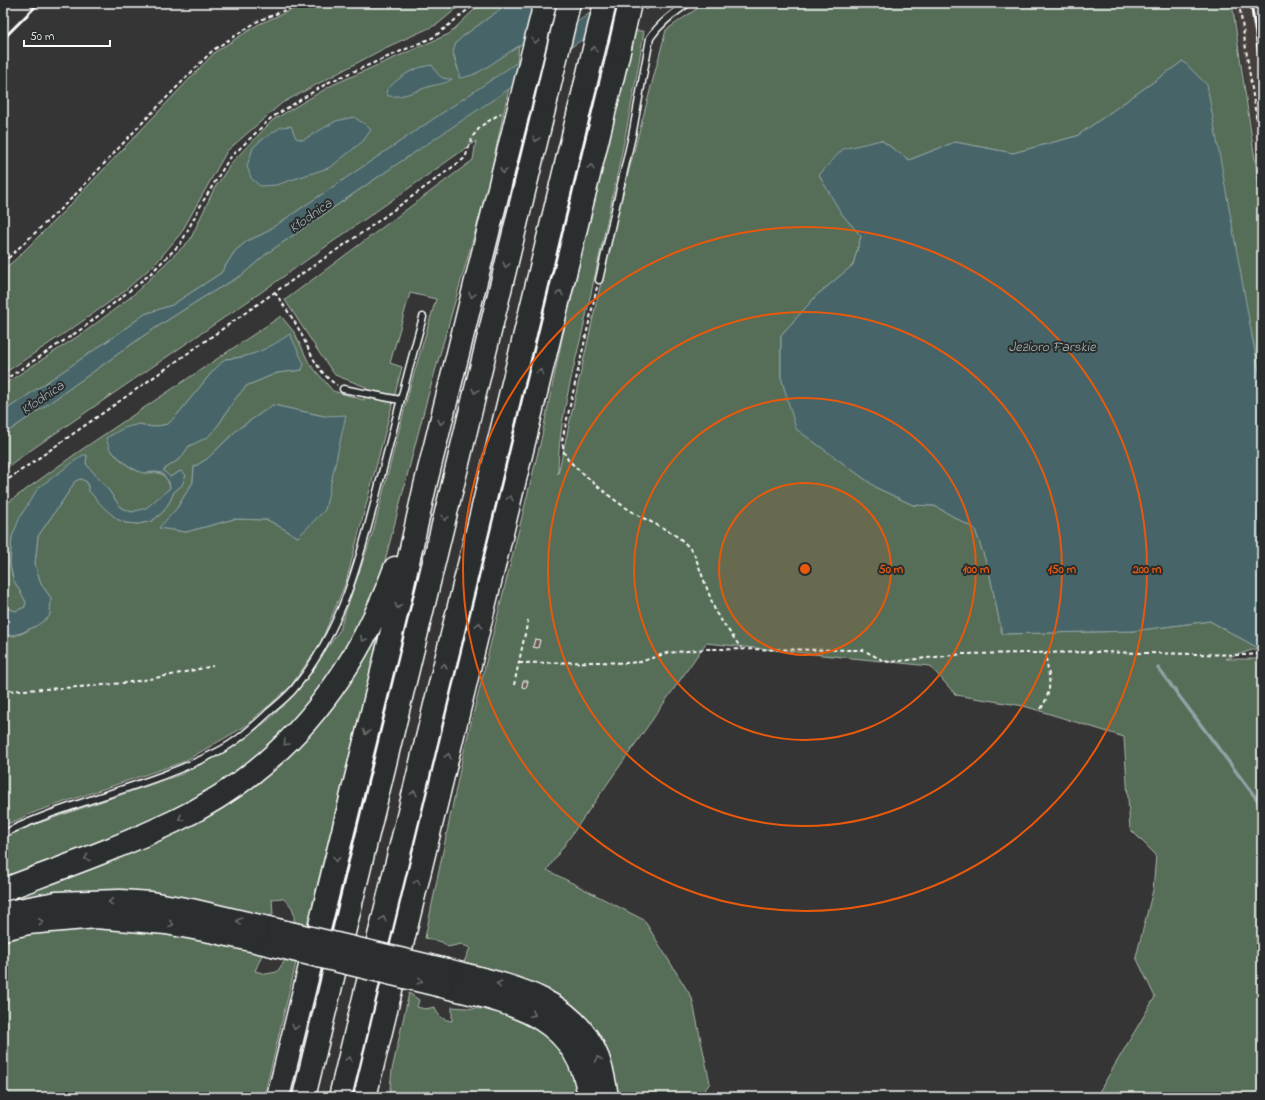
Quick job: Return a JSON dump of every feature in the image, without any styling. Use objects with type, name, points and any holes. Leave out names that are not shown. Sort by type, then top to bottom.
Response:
[{"type":"highway","points":[[278,1097],[400,598],[425,486],[545,3]]},
{"type":"highway","points":[[304,1097],[569,3]]},
{"type":"highway","points":[[340,1097],[605,3]]},
{"type":"highway","points":[[365,1097],[630,3]]},
{"type":"highway","points":[[3,890],[124,844],[178,820],[218,798],[253,773],[278,752],[319,707],[343,674],[370,626],[386,593],[425,486]]},
{"type":"highway","points":[[3,913],[56,903],[120,901],[151,904],[190,910],[275,937],[444,978],[510,987],[529,993],[548,1002],[565,1013],[578,1026],[589,1041],[598,1058],[604,1077],[607,1097]]},
{"type":"highway","points":[[3,930],[28,923],[104,917],[166,923],[215,932],[275,937]]},
{"type":"highway","points":[[444,978],[534,1014],[553,1026],[565,1039],[574,1053],[586,1081],[589,1097]]},
{"type":"highway","points":[[381,1097],[392,988]]},
{"type":"lane","points":[[599,280],[632,136],[650,38],[656,29],[666,19],[688,3]]},
{"type":"lane","points":[[3,834],[29,821],[183,768],[220,751],[249,731],[292,691],[317,658],[334,626],[351,584],[423,317]]},
{"type":"lane","points":[[343,389],[400,400]]},
{"type":"path","points":[[3,263],[74,197],[163,100],[213,50],[258,21],[303,3]]},
{"type":"path","points":[[3,381],[83,328],[149,275],[181,243],[202,203],[229,159],[271,118],[329,82],[434,38],[476,3]]},
{"type":"path","points":[[1239,3],[1262,155]]},
{"type":"path","points":[[3,483],[366,230],[465,158]]},
{"type":"path","points":[[599,280],[562,441],[564,452],[568,460],[628,510],[681,538],[695,556],[716,613],[741,648]]},
{"type":"path","points":[[275,292],[283,306],[294,320],[317,366],[328,379],[343,389]]},
{"type":"path","points":[[514,685],[528,620]]},
{"type":"path","points":[[519,663],[626,663],[640,662],[667,653],[689,650],[741,648],[863,650],[884,661],[890,662],[963,654],[1097,652],[1244,655],[1262,654]]},
{"type":"path","points":[[1041,709],[1050,691],[1044,653]]},
{"type":"path","points":[[3,691],[57,689],[114,684],[152,679],[213,666]]},
{"type":"shaded area","points":[[1234,3],[1262,3],[1262,194]]},
{"type":"green space","points":[[307,3],[463,3],[438,24],[385,48],[282,103],[227,151],[181,233],[156,263],[122,293],[3,374],[3,270],[70,205],[215,52],[259,24]]},
{"type":"green space","points":[[481,3],[509,3],[462,37],[455,46],[454,54],[459,72],[475,74],[519,46],[517,63],[263,234],[247,241],[235,251],[221,273],[172,305],[145,314],[3,412],[3,385],[86,331],[132,296],[190,240],[214,189],[233,161],[273,120],[332,85],[449,34]]},
{"type":"green space","points":[[705,3],[1232,3],[1262,207],[1262,386],[1252,336],[1183,61],[1077,136],[1013,153],[955,142],[909,160],[881,140],[841,213],[861,236],[853,265],[817,295],[781,335],[781,377],[797,429],[877,488],[913,505],[935,506],[975,529],[989,571],[1002,634],[1133,631],[1210,621],[1258,648],[1226,659],[1262,659],[1262,1097],[1096,1097],[1155,997],[1136,957],[1153,890],[1156,855],[1130,829],[1124,737],[1024,706],[956,695],[930,666],[706,643],[547,870],[644,920],[692,998],[710,1083],[700,1097],[615,1097],[564,1000],[529,981],[492,973],[492,969],[464,962],[470,948],[461,944],[448,947],[442,942],[425,938],[463,755],[541,440],[562,339],[634,31],[644,31],[618,170],[568,390],[561,432],[558,474],[610,242],[666,30]]},
{"type":"green space","points":[[509,88],[487,190],[426,403],[380,580],[333,676],[255,762],[161,820],[3,881],[3,838],[27,827],[182,774],[232,748],[272,717],[304,682],[339,631],[373,532],[410,387],[436,299],[410,293],[390,363],[402,367],[346,582],[320,644],[290,687],[244,727],[183,762],[38,811],[3,826],[3,635],[16,636],[35,626],[50,614],[51,598],[41,584],[35,564],[38,536],[70,490],[75,480],[81,479],[87,482],[89,491],[117,519],[126,523],[138,524],[152,521],[163,512],[174,492],[182,485],[181,471],[170,477],[163,470],[181,458],[189,446],[208,436],[219,424],[235,399],[246,386],[277,373],[302,370],[290,335],[259,353],[225,359],[168,424],[152,427],[139,424],[110,450],[124,463],[137,471],[144,473],[160,473],[169,483],[170,488],[146,509],[132,512],[121,508],[107,488],[86,464],[87,455],[12,537],[10,564],[13,579],[26,602],[25,607],[16,611],[3,607],[3,506],[78,452],[281,316],[294,332],[309,363],[333,391],[364,400],[366,387],[335,375],[285,300],[473,160],[476,141],[260,293],[15,461],[3,471],[3,435],[146,334],[202,298],[242,275],[266,254]],"holes":[[[273,405],[324,416],[298,537],[268,520],[234,519],[186,532],[160,528],[177,508],[193,482],[194,467],[207,459],[238,429]]]},
{"type":"green space","points":[[384,619],[307,925],[294,922],[292,908],[282,898],[272,899],[273,915],[260,918],[3,905],[3,899],[240,792]]},
{"type":"green space","points":[[93,926],[158,928],[264,950],[255,971],[266,974],[277,972],[285,960],[296,963],[264,1097],[3,1097],[3,938],[39,930]]},
{"type":"green space","points":[[409,993],[419,1000],[417,1007],[425,1009],[435,1007],[439,1015],[444,1019],[452,1021],[452,1007],[482,1009],[488,1004],[540,1029],[572,1064],[579,1097],[389,1097],[392,1070]]},
{"type":"water","points":[[509,3],[580,3],[486,67],[470,76],[459,78],[459,72],[453,52],[456,43]]},
{"type":"water","name":"Kłodnica","points":[[605,3],[637,3],[372,181],[266,254],[242,275],[202,298],[146,334],[3,435],[3,412],[145,314],[172,305],[221,273],[235,251],[247,241],[263,234]]},
{"type":"water","name":"Jezioro Farskie","points":[[1183,61],[1207,85],[1262,386],[1262,648],[1258,648],[1210,621],[1133,631],[1002,634],[989,571],[975,529],[935,506],[913,505],[877,488],[796,429],[781,377],[781,335],[817,295],[853,265],[861,236],[841,213],[819,175],[843,149],[881,140],[909,160],[955,142],[1013,153],[1077,136]]},
{"type":"water","points":[[432,65],[441,77],[452,79],[445,83],[405,95],[388,96],[386,91],[401,77],[413,70]]},
{"type":"water","points":[[354,117],[371,130],[363,141],[331,167],[276,185],[260,186],[251,178],[247,166],[253,148],[260,141],[281,127],[291,126],[296,138],[303,140],[336,121]]},
{"type":"water","points":[[290,334],[304,364],[302,370],[277,373],[246,386],[208,437],[189,446],[181,458],[163,470],[170,477],[181,471],[186,475],[182,485],[174,492],[163,512],[152,521],[138,524],[126,523],[117,519],[104,508],[89,491],[87,482],[81,479],[75,481],[38,536],[35,564],[41,584],[51,598],[50,614],[48,618],[36,626],[21,633],[7,636],[3,635],[3,607],[16,611],[25,607],[26,602],[13,579],[10,564],[12,537],[20,517],[38,488],[83,455],[87,455],[86,464],[107,488],[121,508],[132,512],[146,508],[170,488],[169,482],[162,473],[142,473],[130,467],[110,450],[106,438],[124,428],[139,424],[152,427],[168,424],[225,359],[243,357],[259,351],[275,344]]},
{"type":"water","points":[[273,405],[324,416],[346,415],[325,510],[298,537],[268,520],[234,519],[186,532],[159,528],[177,508],[193,482],[194,467],[207,459],[238,429]]},
{"type":"building","points":[[535,639],[540,640],[538,648],[533,647]]},
{"type":"building","points":[[523,681],[528,681],[526,688],[522,687]]},
{"type":"waterway","points":[[1158,668],[1262,806]]},
{"type":"railway","points":[[3,39],[39,3]]},
{"type":"railway","points":[[1251,3],[1262,74]]}]
